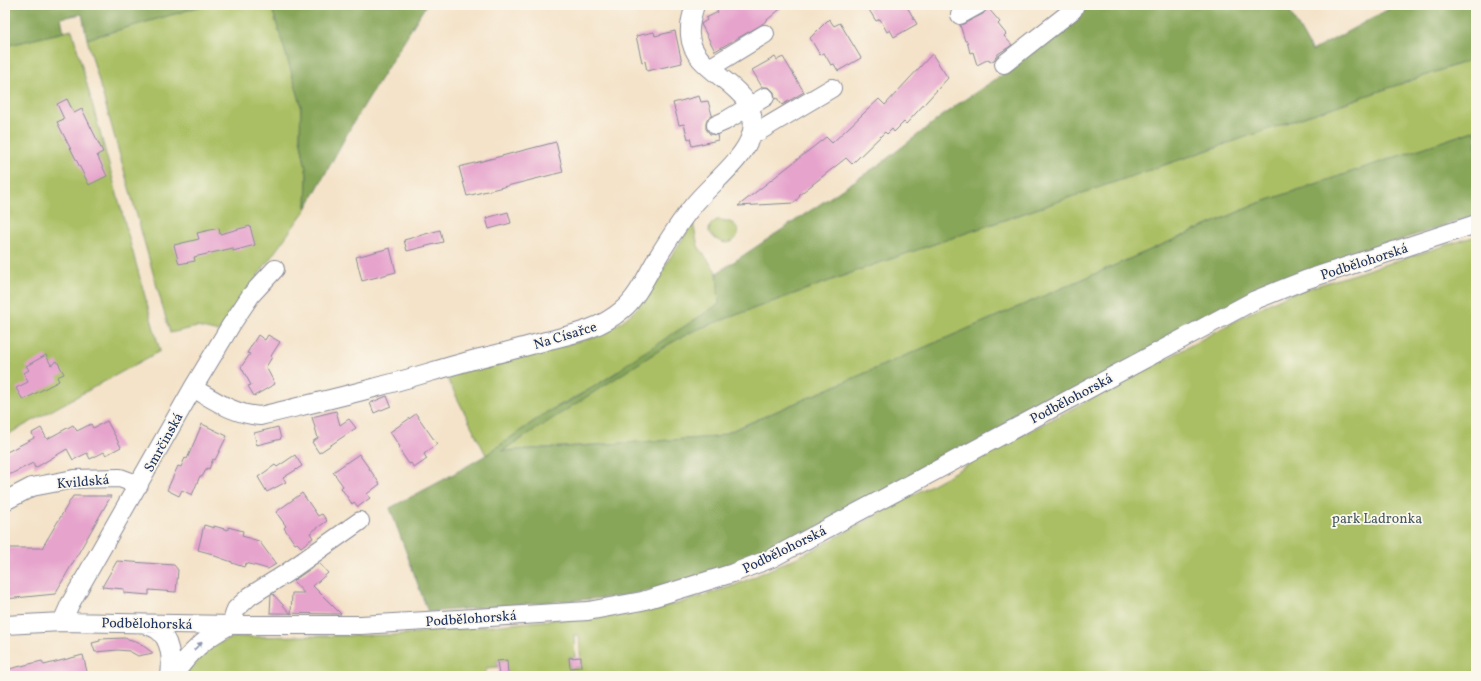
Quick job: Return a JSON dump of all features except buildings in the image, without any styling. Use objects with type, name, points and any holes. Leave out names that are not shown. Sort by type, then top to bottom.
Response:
[{"type":"street","points":[[695,5],[690,20],[690,36],[695,51],[704,63],[711,67],[743,96],[757,102]]},
{"type":"street","points":[[960,15],[978,5]]},
{"type":"street","points":[[1004,64],[1073,10],[1075,5]]},
{"type":"street","points":[[711,67],[765,34]]},
{"type":"street","points":[[751,136],[832,88]]},
{"type":"street","points":[[716,125],[757,102]]},
{"type":"street","name":"Na Císařce","points":[[193,388],[236,412],[246,415],[260,416],[583,332],[608,321],[624,309],[636,293],[662,249],[700,197],[740,156],[751,136],[757,102]]},
{"type":"street","name":"Podbělohorská","points":[[5,625],[62,622],[140,622],[231,625],[361,625],[588,611],[642,601],[733,574],[772,558],[1254,300],[1305,280],[1476,224]]},
{"type":"street","name":"Smrčinská","points":[[62,622],[70,604],[193,388],[251,295],[274,269]]},
{"type":"street","name":"Kvildská","points":[[5,500],[32,488],[74,479],[120,478],[139,485]]},
{"type":"street","points":[[171,676],[203,641],[231,625],[236,610],[250,596],[285,574],[360,521]]},
{"type":"street","points":[[140,622],[156,628],[166,640],[172,661],[171,676]]},
{"type":"street","points":[[166,640],[168,633],[175,624]]},
{"type":"green space","points":[[5,5],[206,5],[87,39],[82,14],[61,18],[64,32],[5,46]]},
{"type":"green space","points":[[204,5],[271,5],[301,104],[300,137],[307,175],[306,209],[219,332],[197,327],[170,333],[87,39]]},
{"type":"green space","points":[[271,5],[426,5],[352,125],[306,209],[307,175],[300,137],[301,104]]},
{"type":"green space","points":[[1083,5],[1286,5],[1312,51],[1396,5],[1476,5],[1476,58],[873,265],[695,330],[669,344],[502,451],[717,437],[1259,203],[1476,130],[1476,215],[1334,262],[773,550],[664,588],[616,597],[428,612],[390,508],[486,455],[547,412],[572,400],[615,374],[629,362],[719,304],[717,273],[880,164],[955,106],[1005,73],[1078,13]]},
{"type":"green space","points":[[72,30],[160,351],[5,436],[5,46]]},
{"type":"green space","points":[[1476,58],[1476,130],[1259,203],[717,437],[501,451],[669,344],[695,330],[873,265]]},
{"type":"green space","points":[[717,220],[729,222],[736,226],[738,232],[737,237],[726,243],[718,240],[709,232],[709,228],[713,222]]},
{"type":"green space","points":[[693,223],[698,246],[717,273],[720,303],[594,387],[547,412],[486,455],[446,376],[595,337],[613,327],[629,316],[638,307]]},
{"type":"green space","name":"park Ladronka","points":[[1476,236],[1476,676],[498,676],[508,675],[506,660],[497,661],[498,667],[486,668],[486,676],[184,676],[194,662],[214,645],[235,637],[395,635],[583,617],[677,604],[736,585],[815,549],[1009,442],[1168,358],[1253,311],[1287,295]],"holes":[[[574,635],[579,635],[581,667],[570,668],[569,658],[575,658]]]}]
